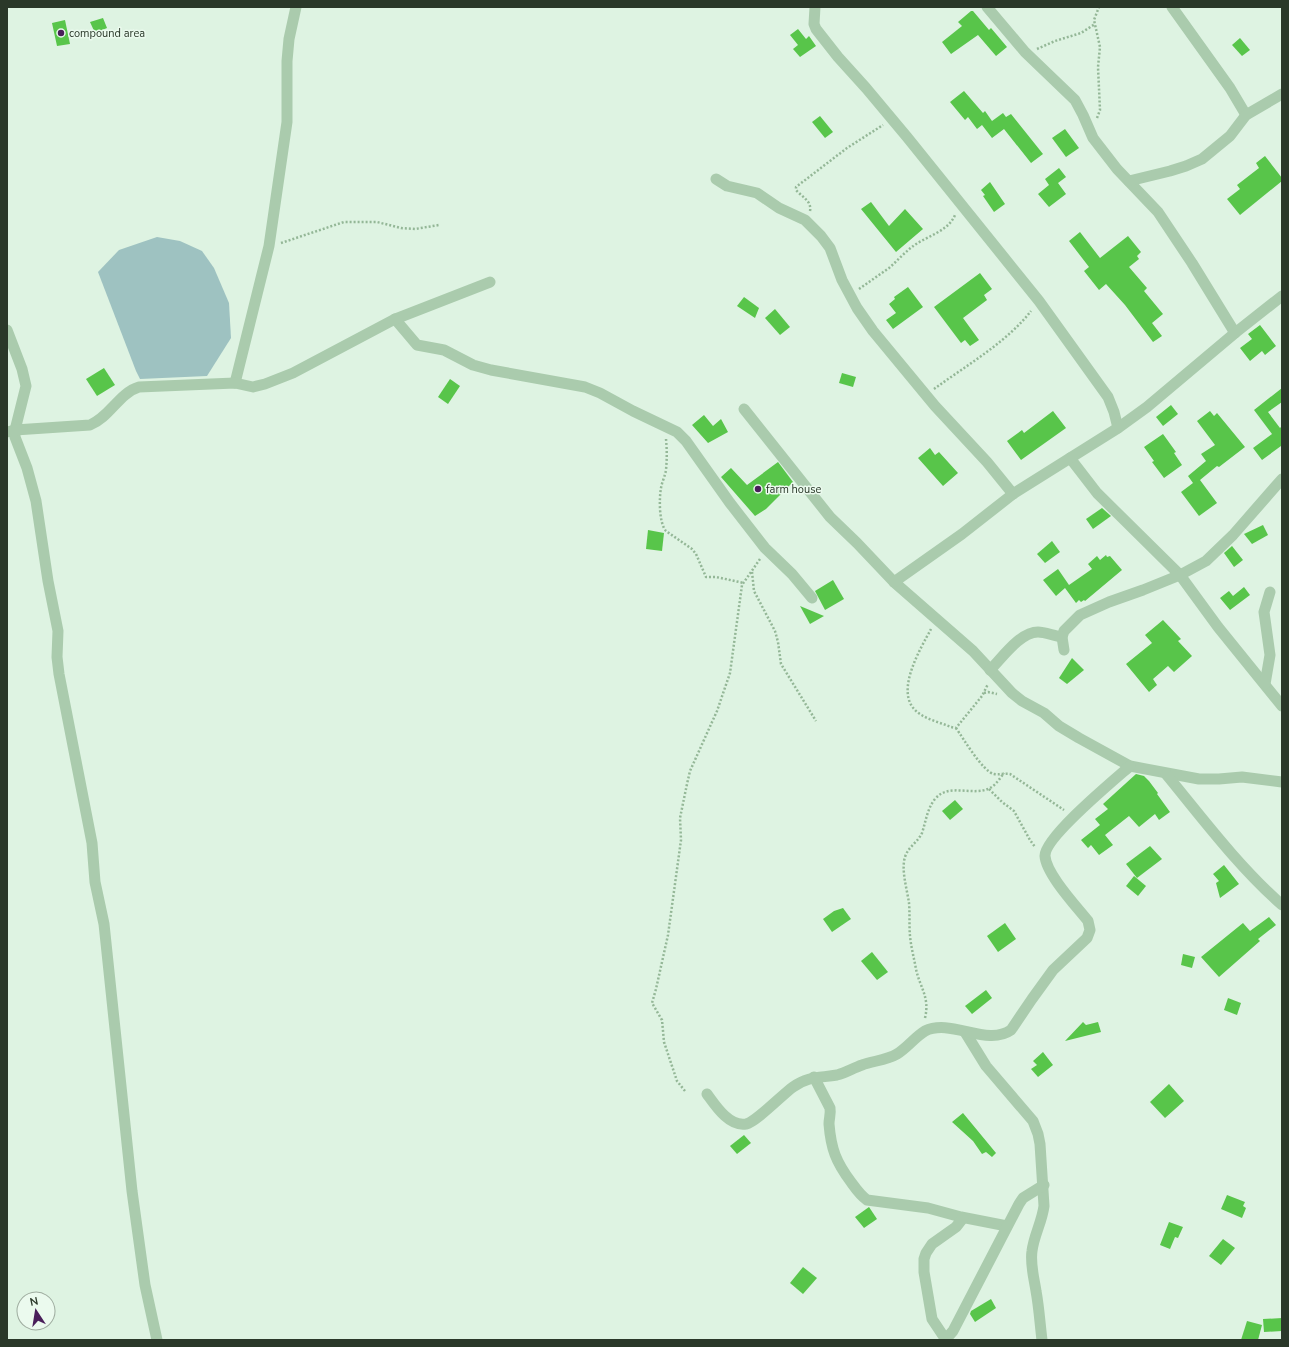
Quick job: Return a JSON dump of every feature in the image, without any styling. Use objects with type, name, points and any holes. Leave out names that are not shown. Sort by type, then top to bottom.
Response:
[{"type":"street","points":[[235,383],[269,246],[287,122],[287,61],[289,39],[296,7]]},
{"type":"street","points":[[815,7],[814,24],[816,29],[838,57],[892,119],[1039,301],[1108,397],[1118,428]]},
{"type":"street","points":[[987,7],[1025,52],[1075,100],[1093,138],[1117,169],[1158,212],[1192,263],[1235,333]]},
{"type":"street","points":[[1172,7],[1230,88],[1246,115]]},
{"type":"street","points":[[1129,181],[1170,171],[1202,159],[1230,136],[1246,115],[1282,94]]},
{"type":"street","points":[[716,179],[727,186],[757,193],[779,208],[805,220],[822,236],[830,248],[842,280],[850,295],[873,331],[926,395],[987,462],[1013,494]]},
{"type":"street","points":[[11,431],[90,425],[99,422],[129,391],[139,387],[235,383],[253,387],[265,384],[293,373],[395,319],[490,282]]},
{"type":"street","points":[[894,582],[962,534],[1013,494],[1118,428],[1147,407],[1235,333],[1282,296]]},
{"type":"street","points":[[395,319],[417,345],[449,352],[473,365],[491,370],[585,387],[600,393],[677,432],[686,441],[765,548],[792,574],[812,598]]},
{"type":"street","points":[[7,330],[22,369],[26,386],[11,431]]},
{"type":"street","points":[[744,409],[830,517],[894,582],[972,651],[1012,693],[1022,701],[1044,713],[1059,726],[1130,766],[1199,779],[1242,777],[1282,782]]},
{"type":"street","points":[[11,431],[15,437],[27,468],[36,501],[48,581],[58,630],[57,657],[59,674],[92,843],[95,882],[104,924],[132,1191],[145,1285],[157,1340]]},
{"type":"street","points":[[1070,458],[1097,493],[1180,575],[1218,627],[1282,706]]},
{"type":"street","points":[[1064,650],[1062,636],[1068,626],[1080,615],[1109,602],[1180,575],[1206,561],[1234,535],[1282,479]]},
{"type":"street","points":[[1265,684],[1270,655],[1264,612],[1270,592]]},
{"type":"street","points":[[991,671],[1017,641],[1026,635],[1039,632],[1062,636]]},
{"type":"street","points":[[707,1094],[721,1113],[734,1122],[746,1124],[759,1116],[794,1086],[814,1077],[836,1075],[847,1072],[860,1065],[897,1054],[925,1031],[948,1028],[994,1036],[1012,1030],[1053,970],[1087,938],[1090,930],[1088,921],[1050,872],[1045,855],[1049,844],[1074,817],[1130,766]]},
{"type":"street","points":[[1166,774],[1204,822],[1261,886],[1282,905]]},
{"type":"street","points":[[965,1032],[986,1066],[1033,1121],[1038,1134],[1044,1185],[1044,1212],[1031,1252],[1032,1274],[1036,1291],[1042,1340]]},
{"type":"street","points":[[814,1077],[830,1108],[831,1114],[829,1122],[833,1148],[839,1166],[860,1195],[867,1200],[928,1208],[963,1218],[1007,1226]]},
{"type":"street","points":[[963,1218],[956,1227],[932,1244],[924,1259],[924,1272],[932,1319],[945,1340],[953,1331],[1023,1198],[1044,1185]]},
{"type":"path","points":[[1088,127],[1098,117],[1100,110],[1098,66],[1100,47],[1094,17],[1099,7]]},
{"type":"path","points":[[1025,52],[1074,36],[1095,24]]},
{"type":"path","points":[[805,220],[809,214],[811,206],[796,190],[796,187],[847,148],[892,119]]},
{"type":"path","points":[[850,295],[889,268],[917,244],[949,225],[953,220],[960,204]]},
{"type":"path","points":[[269,246],[344,222],[377,222],[401,228],[415,229],[438,225]]},
{"type":"path","points":[[926,395],[1007,336],[1022,323],[1039,301]]},
{"type":"path","points":[[664,426],[666,472],[661,488],[660,500],[663,527],[666,531],[692,549],[696,554],[706,577],[744,583]]},
{"type":"path","points":[[685,1091],[677,1081],[664,1042],[662,1020],[652,1003],[668,935],[676,887],[681,840],[680,818],[690,771],[717,711],[730,673],[742,586],[752,572],[765,548]]},
{"type":"path","points":[[752,572],[754,591],[775,632],[781,664],[816,721]]},
{"type":"path","points":[[936,620],[914,663],[909,679],[908,697],[913,709],[921,715],[956,728],[970,750],[984,767],[994,774],[1004,773],[1016,777],[1074,817]]},
{"type":"path","points":[[956,728],[982,696],[991,671]]},
{"type":"path","points":[[919,1036],[925,1018],[926,1004],[925,994],[917,973],[910,937],[909,904],[904,865],[905,857],[920,836],[929,809],[936,798],[941,794],[956,790],[976,791],[989,789],[994,786],[1004,773]]},
{"type":"path","points":[[989,789],[1014,811],[1030,840],[1045,855]]},
{"type":"shaded area","points":[[157,237],[180,241],[202,251],[214,268],[229,303],[231,338],[207,376],[140,379],[98,272],[119,250]]},
{"type":"building","points":[[973,11],[989,30],[991,28],[1007,47],[996,56],[978,35],[951,54],[942,42],[962,26],[958,22]]},
{"type":"building","points":[[103,18],[107,28],[95,33],[90,22]]},
{"type":"building","name":"compound area","points":[[65,20],[70,44],[57,46],[52,23]]},
{"type":"building","points":[[798,29],[806,39],[809,36],[816,46],[800,57],[793,49],[798,45],[790,35]]},
{"type":"building","points":[[1240,38],[1250,50],[1242,56],[1232,45]]},
{"type":"building","points":[[964,91],[983,113],[985,111],[992,121],[1003,113],[1006,117],[1011,114],[1043,154],[1031,163],[1004,129],[992,138],[982,125],[977,129],[968,117],[965,120],[950,102]]},
{"type":"building","points":[[820,116],[833,132],[825,138],[812,122]]},
{"type":"building","points":[[1065,129],[1079,148],[1066,157],[1052,138]]},
{"type":"building","points":[[1265,156],[1282,178],[1282,181],[1240,215],[1227,199],[1240,189],[1237,185],[1259,168],[1256,163]]},
{"type":"building","points":[[1059,168],[1066,177],[1058,183],[1066,194],[1049,207],[1038,194],[1049,185],[1045,179]]},
{"type":"building","points":[[990,182],[1005,204],[994,212],[983,196],[985,195],[981,190]]},
{"type":"building","points":[[871,202],[889,226],[905,209],[923,229],[896,252],[861,209]]},
{"type":"building","points":[[1080,232],[1100,258],[1128,236],[1141,252],[1137,256],[1139,259],[1129,267],[1147,288],[1144,291],[1163,314],[1152,323],[1162,336],[1153,342],[1125,305],[1106,284],[1099,290],[1084,271],[1089,267],[1069,241]]},
{"type":"building","points":[[980,273],[992,289],[984,295],[987,300],[963,318],[979,340],[970,346],[965,340],[961,343],[934,307]]},
{"type":"building","points":[[908,287],[923,307],[893,329],[886,320],[896,313],[889,304],[895,299],[894,297]]},
{"type":"building","points":[[744,297],[759,308],[755,318],[737,306]]},
{"type":"building","points":[[775,309],[790,327],[780,335],[765,318]]},
{"type":"building","points":[[1260,325],[1276,346],[1265,355],[1262,351],[1250,361],[1240,348],[1252,339],[1248,334]]},
{"type":"building","points":[[104,368],[115,385],[97,396],[86,379]]},
{"type":"building","points":[[842,373],[856,377],[853,387],[839,383]]},
{"type":"building","points":[[450,379],[460,386],[448,404],[438,397]]},
{"type":"building","points":[[1282,388],[1282,402],[1268,412],[1280,428],[1282,426],[1282,447],[1281,446],[1262,460],[1253,448],[1272,434],[1254,410]]},
{"type":"building","points":[[1171,405],[1178,414],[1163,426],[1156,417]]},
{"type":"building","points":[[1053,411],[1066,428],[1021,460],[1007,441],[1022,430],[1024,433]]},
{"type":"building","points":[[1210,411],[1214,416],[1217,413],[1245,447],[1219,467],[1217,466],[1200,480],[1217,503],[1199,516],[1181,492],[1193,483],[1188,476],[1206,461],[1201,454],[1215,445],[1197,421]]},
{"type":"building","points":[[704,415],[713,426],[721,419],[728,432],[708,443],[692,425]]},
{"type":"building","points":[[1163,434],[1176,452],[1174,453],[1182,465],[1164,478],[1152,462],[1154,461],[1144,447]]},
{"type":"building","points":[[930,448],[935,455],[939,452],[958,473],[943,486],[918,458]]},
{"type":"building","name":"farm house","points":[[778,462],[793,482],[766,509],[755,516],[721,477],[731,468],[747,485]]},
{"type":"building","points":[[1102,508],[1111,516],[1093,529],[1086,519]]},
{"type":"building","points":[[1263,525],[1268,535],[1252,544],[1244,534]]},
{"type":"building","points":[[648,530],[664,533],[662,551],[646,549]]},
{"type":"building","points":[[1052,541],[1060,552],[1045,563],[1037,554]]},
{"type":"building","points":[[1232,546],[1243,560],[1234,567],[1224,553]]},
{"type":"building","points":[[1106,555],[1107,557],[1110,556],[1122,570],[1085,601],[1084,600],[1081,602],[1079,600],[1076,603],[1065,588],[1056,596],[1043,580],[1058,569],[1069,585],[1092,569],[1088,564],[1097,556],[1100,560]]},
{"type":"building","points":[[833,580],[844,599],[825,610],[815,591]]},
{"type":"building","points":[[1244,587],[1250,595],[1230,610],[1220,598],[1229,591],[1233,596]]},
{"type":"building","points":[[800,606],[824,616],[810,624]]},
{"type":"building","points":[[1163,620],[1181,639],[1178,641],[1192,656],[1174,672],[1168,666],[1153,679],[1157,685],[1149,692],[1126,664],[1152,643],[1145,635]]},
{"type":"building","points":[[1072,658],[1084,670],[1067,684],[1059,678]]},
{"type":"building","points":[[1136,774],[1144,776],[1149,781],[1170,812],[1159,820],[1155,814],[1139,827],[1129,816],[1105,835],[1113,845],[1099,855],[1091,845],[1088,848],[1081,840],[1100,825],[1095,819],[1108,809],[1103,804]]},
{"type":"building","points":[[955,800],[963,809],[950,820],[942,811]]},
{"type":"building","points":[[1150,846],[1162,859],[1137,878],[1126,864]]},
{"type":"building","points":[[1224,865],[1239,884],[1220,898],[1216,883],[1219,881],[1213,874]]},
{"type":"building","points":[[1134,876],[1146,886],[1138,896],[1126,886]]},
{"type":"building","points":[[843,908],[851,919],[832,932],[823,919],[834,911]]},
{"type":"building","points":[[1269,917],[1276,925],[1258,939],[1260,941],[1219,977],[1201,957],[1243,923],[1250,931]]},
{"type":"building","points":[[1005,923],[1016,939],[998,952],[987,936]]},
{"type":"building","points":[[872,952],[888,972],[877,980],[861,961]]},
{"type":"building","points":[[1183,954],[1195,957],[1192,968],[1181,965]]},
{"type":"building","points":[[986,990],[992,998],[972,1014],[965,1006]]},
{"type":"building","points":[[1228,998],[1241,1003],[1237,1015],[1224,1010]]},
{"type":"building","points":[[1083,1022],[1086,1025],[1098,1022],[1101,1032],[1065,1041]]},
{"type":"building","points":[[1043,1052],[1053,1065],[1038,1077],[1031,1069],[1037,1065],[1033,1061]]},
{"type":"building","points":[[1169,1084],[1184,1101],[1165,1118],[1150,1102]]},
{"type":"building","points":[[963,1113],[996,1153],[992,1157],[986,1152],[982,1154],[973,1141],[952,1122]]},
{"type":"building","points":[[744,1135],[751,1143],[737,1154],[730,1146]]},
{"type":"building","points":[[1227,1195],[1245,1202],[1243,1206],[1246,1208],[1242,1218],[1221,1209]]},
{"type":"building","points":[[869,1207],[877,1219],[864,1228],[855,1217]]},
{"type":"building","points":[[1169,1222],[1183,1227],[1178,1238],[1175,1237],[1170,1249],[1160,1245]]},
{"type":"building","points":[[1223,1239],[1235,1248],[1221,1265],[1209,1256]]},
{"type":"building","points":[[803,1267],[817,1278],[803,1294],[790,1283]]},
{"type":"building","points":[[991,1299],[996,1308],[975,1322],[970,1314],[971,1311]]},
{"type":"building","points":[[1282,1318],[1282,1331],[1264,1332],[1263,1319]]},
{"type":"building","points":[[1247,1321],[1262,1325],[1258,1340],[1241,1340]]},
{"type":"place","name":"compound area","points":[[61,33]]},
{"type":"place","name":"farm house","points":[[758,489]]}]
